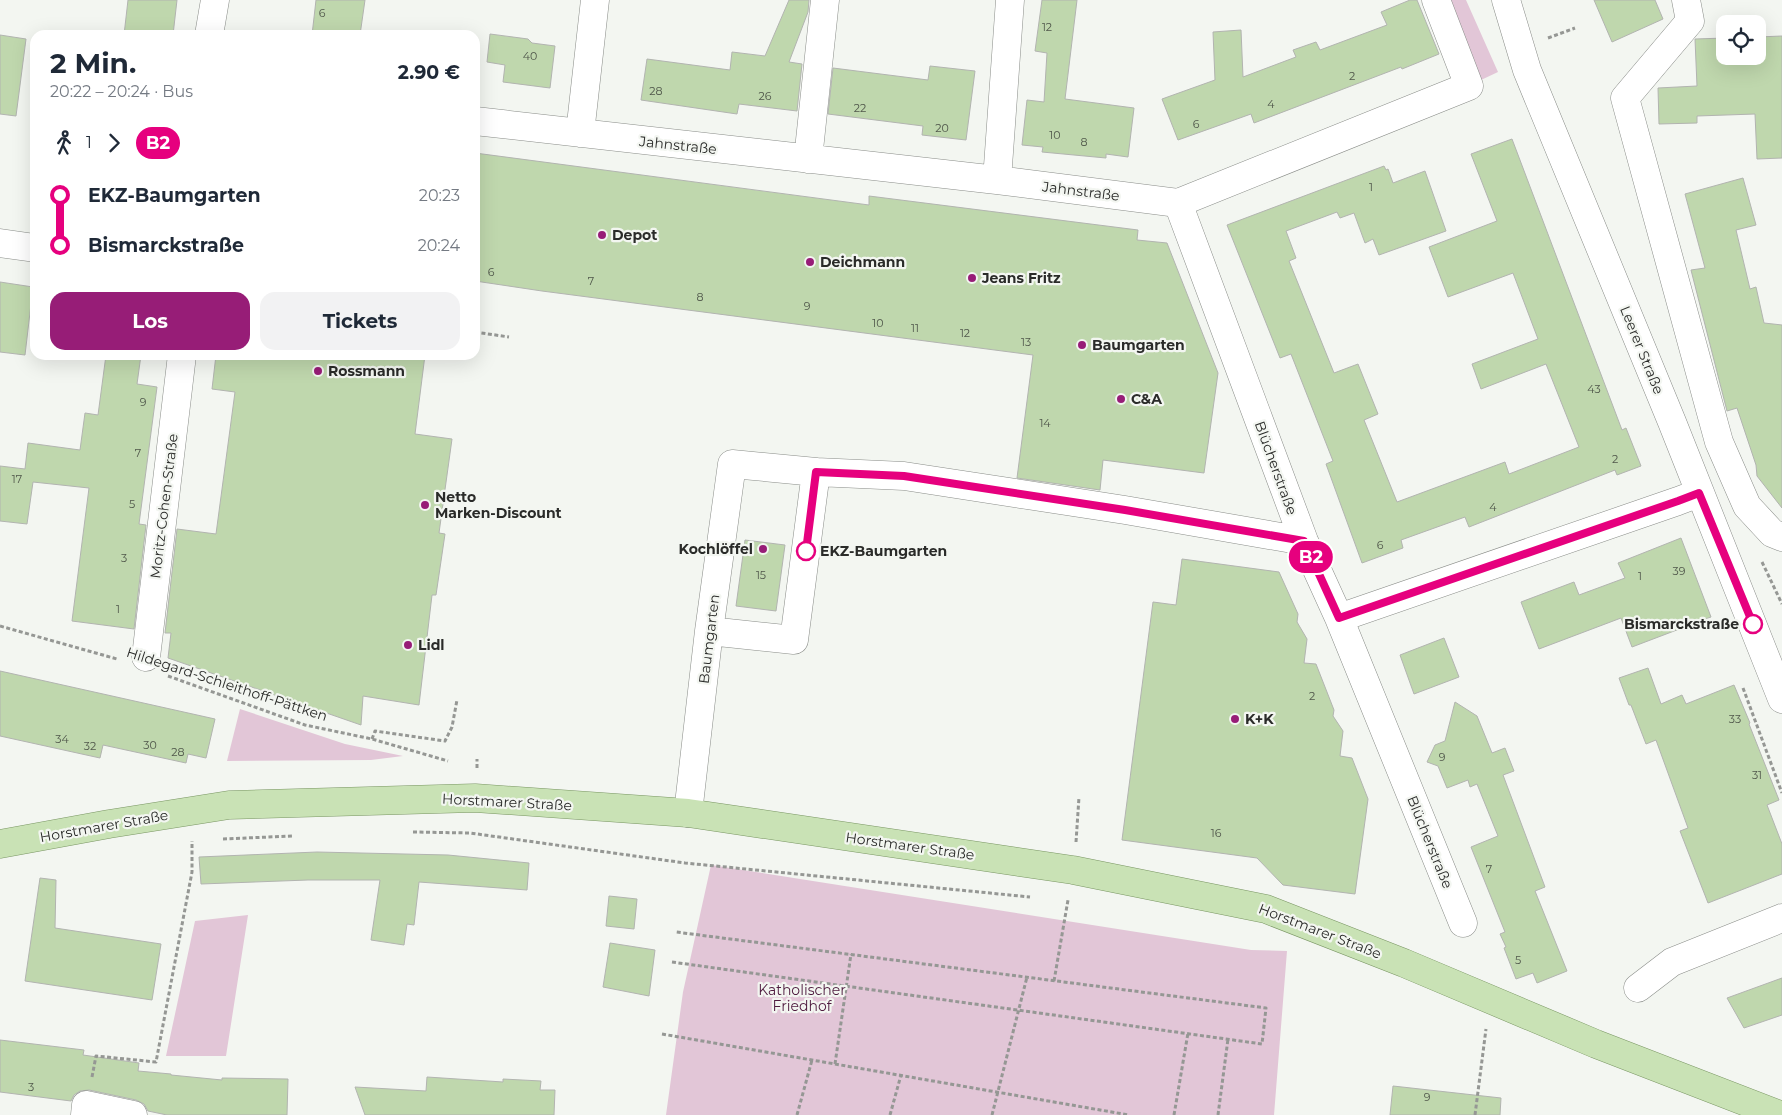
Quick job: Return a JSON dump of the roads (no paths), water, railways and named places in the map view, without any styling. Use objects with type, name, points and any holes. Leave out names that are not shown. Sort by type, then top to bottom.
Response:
[{"type":"main road","name":"Horstmarer Straße","points":[[0,844],[230,805],[475,798],[688,814],[1073,870],[1266,909],[1404,963],[1596,1044],[1780,1115]]},
{"type":"street","points":[[210,30],[215,0]]},
{"type":"street","points":[[580,134],[595,0]]},
{"type":"street","points":[[808,159],[825,0]]},
{"type":"street","points":[[997,180],[1010,0]]},
{"type":"street","name":"Jahnstraße","points":[[480,122],[997,180],[1178,203],[1469,86],[1436,0]]},
{"type":"street","name":"Leerer Straße","points":[[1506,0],[1527,70],[1672,422],[1782,698]]},
{"type":"street","points":[[1686,0],[1690,21],[1626,98],[1719,442],[1747,506],[1772,533],[1782,537]]},
{"type":"street","name":"Blücherstraße","points":[[1178,203],[1304,541],[1339,618],[1463,924]]},
{"type":"street","points":[[0,243],[30,247]]},
{"type":"street","name":"Moritz-Cohen-Straße","points":[[143,664],[181,360]]},
{"type":"street","name":"Baumgarten","points":[[688,814],[709,631],[732,464],[816,472]]},
{"type":"street","points":[[709,631],[794,640],[816,472],[904,476],[1125,510],[1304,541]]},
{"type":"street","points":[[1339,618],[1699,493]]},
{"type":"street","points":[[1638,988],[1672,962],[1782,918]]},
{"type":"street","points":[[86,1110],[133,1115]]},
{"type":"place","name":"Depot","points":[[602,235]]},
{"type":"place","name":"Deichmann","points":[[810,262]]},
{"type":"place","name":"Jeans Fritz","points":[[972,278]]},
{"type":"place","name":"Baumgarten","points":[[1082,345]]},
{"type":"place","name":"Rossmann","points":[[318,371]]},
{"type":"place","name":"C&A","points":[[1121,399]]},
{"type":"place","name":"Netto Marken-Discount","points":[[425,505]]},
{"type":"place","name":"Kochlöffel","points":[[763,549]]},
{"type":"place","name":"EKZ-Baumgarten","points":[[806,551]]},
{"type":"place","name":"Bismarckstraße","points":[[1753,624]]},
{"type":"place","name":"Lidl","points":[[408,645]]},
{"type":"place","name":"K+K","points":[[1235,719]]},
{"type":"park label","name":"Katholischer Friedhof","points":[[802,998]]}]
